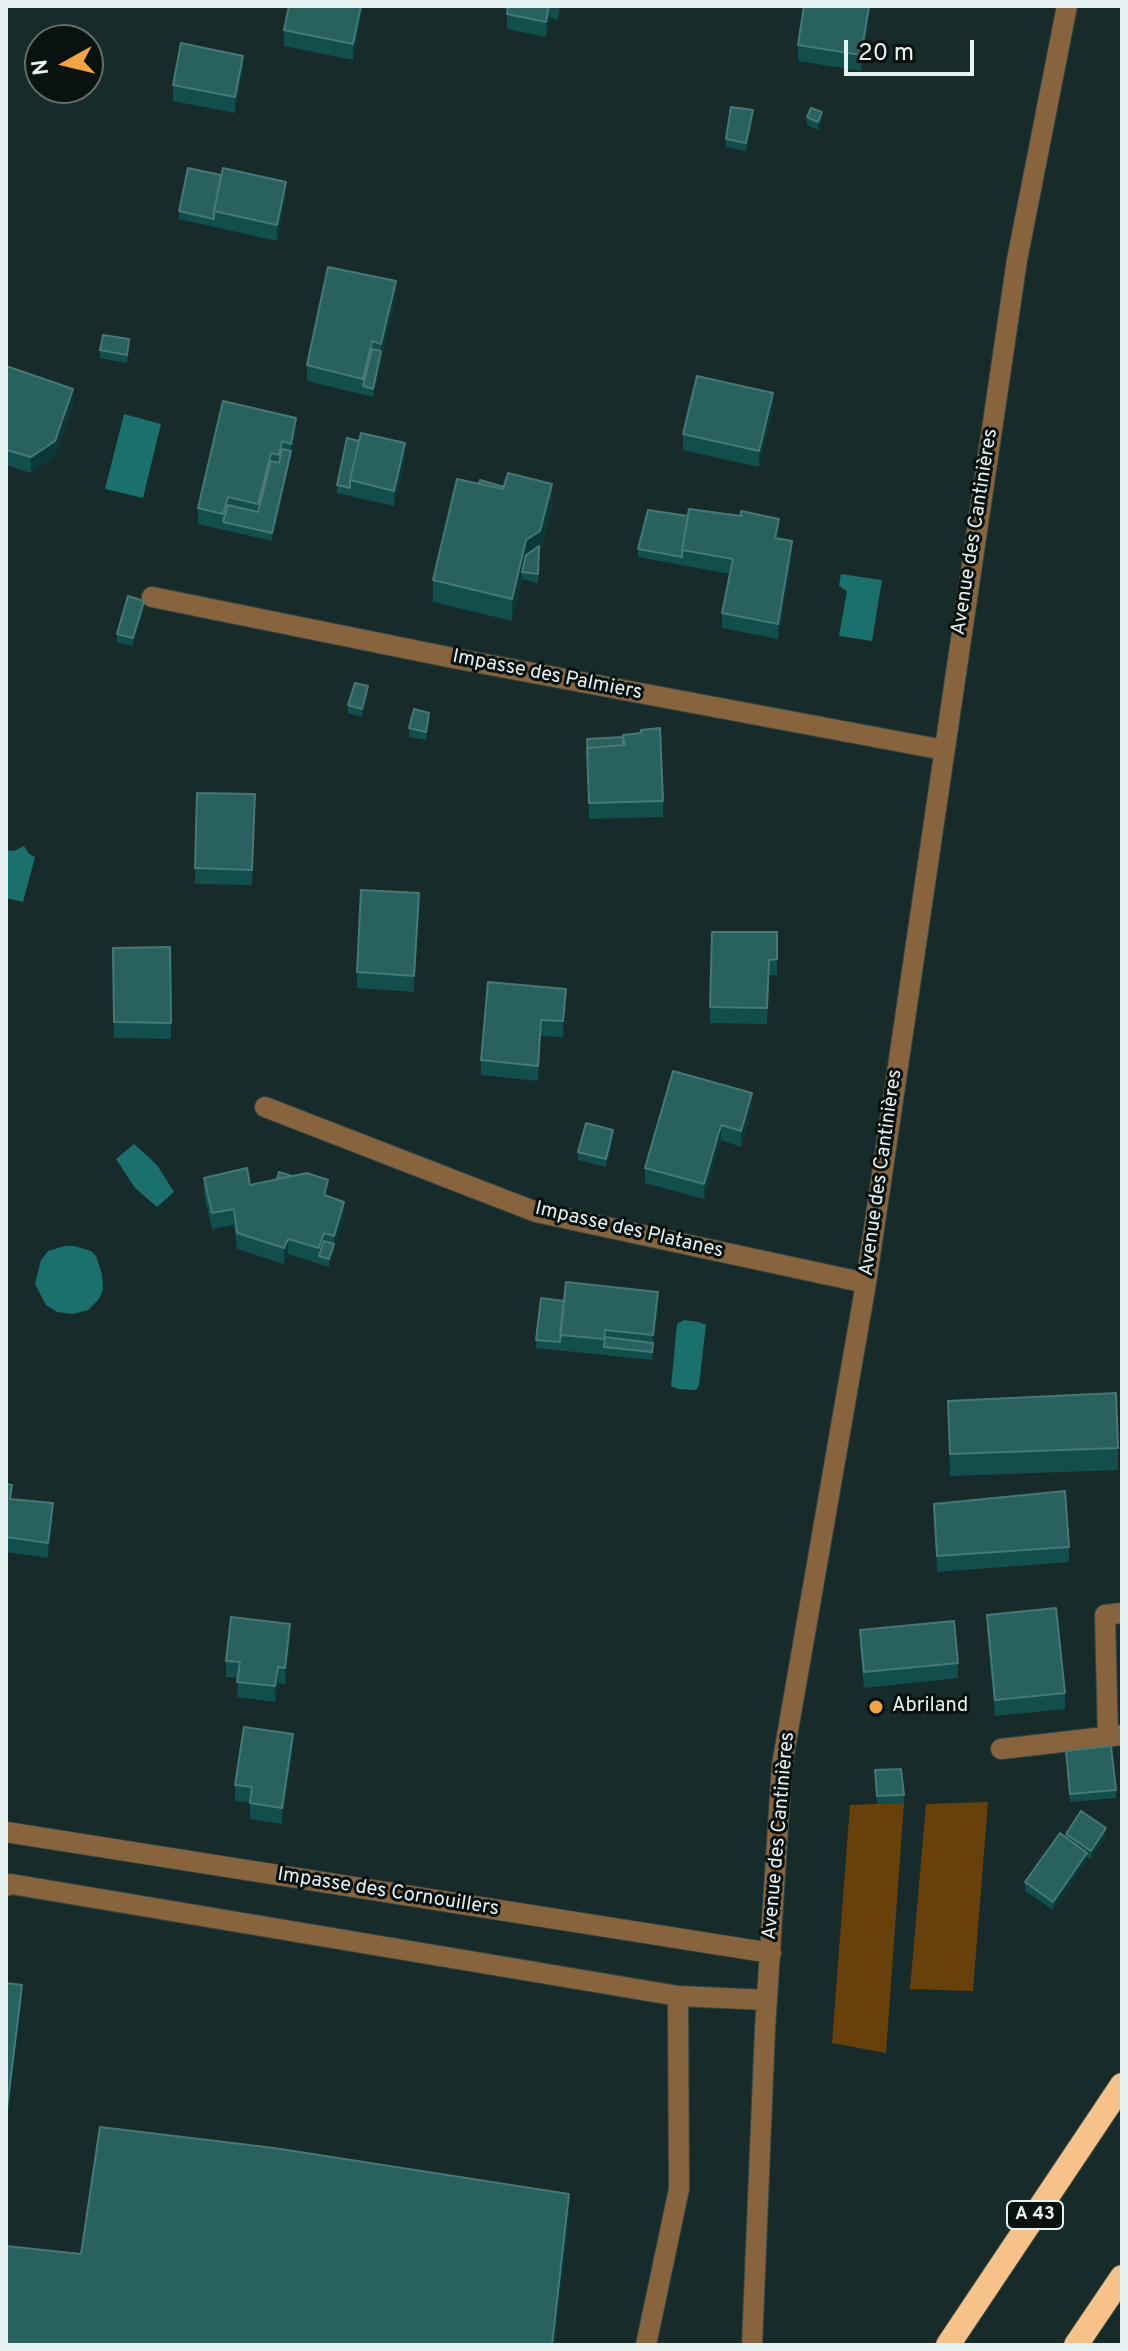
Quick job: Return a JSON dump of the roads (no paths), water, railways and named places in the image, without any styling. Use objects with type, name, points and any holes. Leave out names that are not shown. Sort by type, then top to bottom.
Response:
[{"type":"highway","name":"A 43","points":[[948,2345],[1122,2085]]},
{"type":"highway","points":[[1076,2345],[1122,2277]]},
{"type":"street","name":"Avenue des Cantinières","points":[[752,2345],[767,2000],[782,1765],[866,1283],[1017,260],[1067,6]]},
{"type":"street","name":"Impasse des Palmiers","points":[[152,597],[468,661],[944,750]]},
{"type":"street","name":"Impasse des Platanes","points":[[265,1107],[536,1212],[866,1283]]},
{"type":"street","points":[[1001,1749],[1115,1736],[1105,1615],[1122,1613]]},
{"type":"street","name":"Impasse des Cornouillers","points":[[6,1832],[771,1953]]},
{"type":"street","points":[[6,1886],[11,1884],[678,1996],[767,2000]]},
{"type":"street","points":[[646,2345],[679,2189],[678,1996]]},
{"type":"water","points":[[124,414],[161,424],[143,498],[105,489]]},
{"type":"water","points":[[841,574],[882,580],[872,641],[839,636],[847,591],[839,586]]},
{"type":"water","points":[[24,846],[35,857],[23,902],[6,898],[6,858],[8,850],[14,851]]},
{"type":"water","points":[[134,1144],[157,1165],[174,1192],[157,1207],[135,1188],[116,1159]]},
{"type":"water","points":[[65,1246],[91,1251],[102,1274],[103,1290],[99,1299],[88,1310],[73,1314],[57,1312],[46,1305],[35,1284],[41,1260],[48,1251]]},
{"type":"water","points":[[684,1320],[706,1325],[696,1390],[671,1386],[677,1324]]},
{"type":"place","name":"Abriland","points":[[876,1707]]}]
